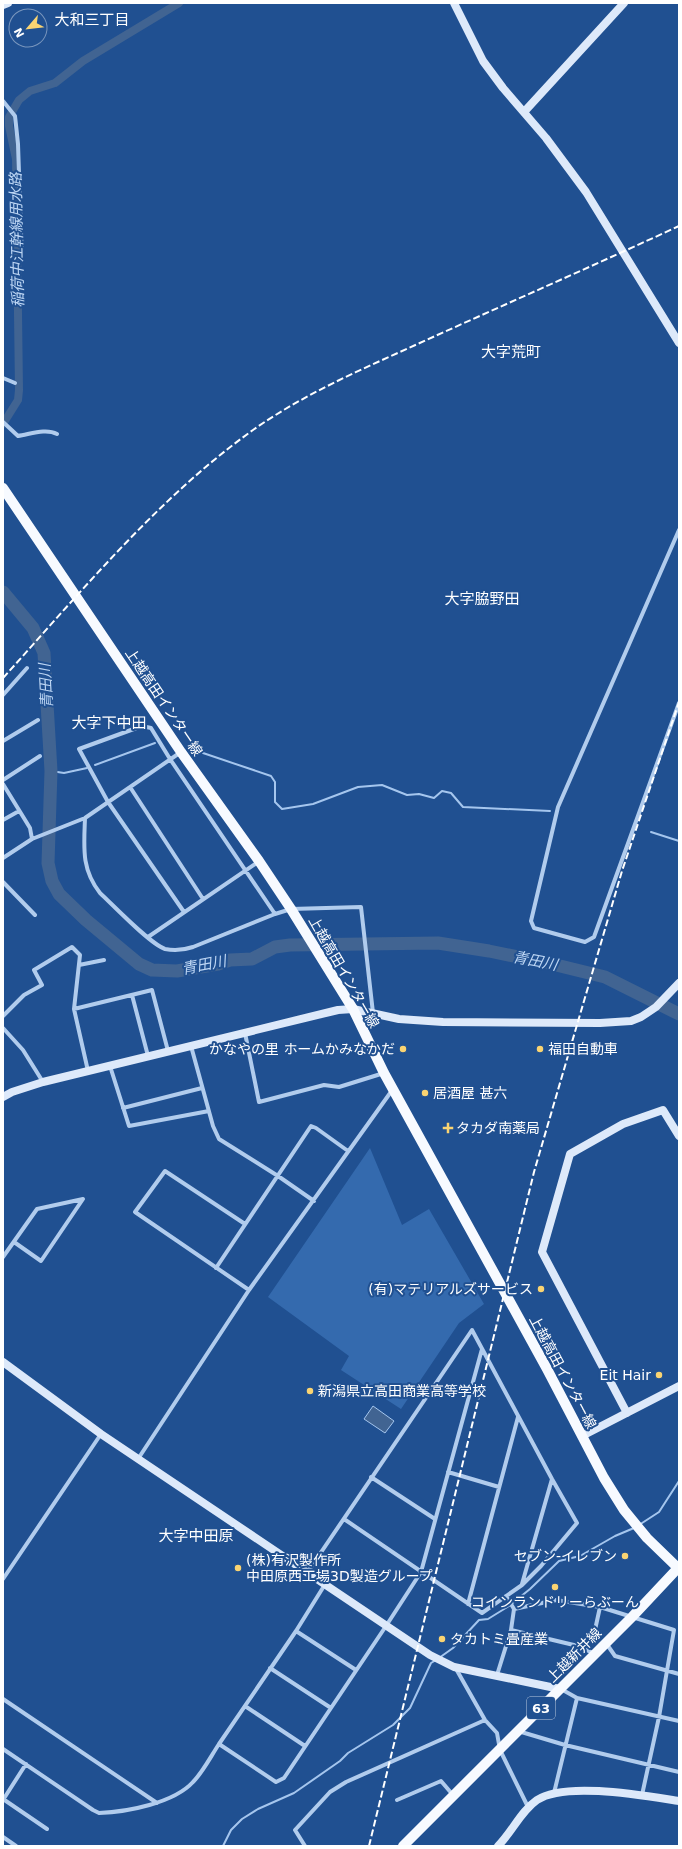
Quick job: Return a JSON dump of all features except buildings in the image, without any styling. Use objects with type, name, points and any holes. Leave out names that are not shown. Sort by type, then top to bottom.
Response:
[{"type":"main road","name":"上越高田インター線","points":[[3,488],[181,752],[260,860],[354,1009],[384,1073],[547,1369],[604,1478],[624,1510],[647,1538],[679,1568]]},
{"type":"main road","name":"上越新井線","points":[[403,1846],[595,1655],[679,1568]]},
{"type":"street","points":[[3,5],[8,3]]},
{"type":"street","points":[[454,3],[483,61],[500,84],[546,138],[586,192],[679,343]]},
{"type":"street","points":[[524,112],[624,3]]},
{"type":"street","points":[[3,102],[15,116],[18,144],[22,261]]},
{"type":"street","points":[[3,378],[15,383]]},
{"type":"street","points":[[5,424],[18,436],[46,431],[52,431],[57,434]]},
{"type":"street","points":[[679,530],[558,807],[531,921],[534,928],[585,942],[594,937],[679,703]]},
{"type":"street","points":[[3,695],[27,668]]},
{"type":"street","points":[[3,741],[38,720]]},
{"type":"street","points":[[184,912],[108,802],[79,749],[142,726],[151,728],[170,759],[275,914]]},
{"type":"street","points":[[3,858],[32,839],[85,818],[181,752]]},
{"type":"street","points":[[3,780],[40,756]]},
{"type":"street","points":[[3,784],[30,828],[32,839]]},
{"type":"street","points":[[130,788],[203,899]]},
{"type":"street","points":[[3,820],[19,811]]},
{"type":"street","points":[[85,818],[84,860],[89,876],[100,893],[157,945],[165,949],[183,950],[291,909],[361,907],[373,1014]]},
{"type":"street","points":[[148,937],[260,860]]},
{"type":"street","points":[[3,882],[35,915]]},
{"type":"street","points":[[3,1016],[24,995],[42,985],[34,970],[72,947],[80,955],[74,1009],[88,1071]]},
{"type":"street","points":[[79,965],[104,960]]},
{"type":"street","points":[[3,1097],[12,1092],[43,1082],[326,1012],[354,1009],[399,1019],[442,1022],[600,1023],[636,1019],[646,1014],[656,1007],[679,983]]},
{"type":"street","points":[[74,1009],[152,990],[169,1052]]},
{"type":"street","points":[[132,995],[148,1057]]},
{"type":"street","points":[[3,1028],[23,1050],[43,1082]]},
{"type":"street","points":[[245,1033],[259,1102],[324,1085],[339,1087],[384,1073]]},
{"type":"street","points":[[191,1046],[218,1139],[278,1176],[314,1201]]},
{"type":"street","points":[[110,1066],[129,1126],[209,1111]]},
{"type":"street","points":[[123,1108],[202,1088]]},
{"type":"street","points":[[138,1459],[249,1290],[314,1201],[393,1088]]},
{"type":"street","points":[[626,1413],[542,1252],[570,1154],[623,1124],[663,1110],[679,1136]]},
{"type":"street","points":[[216,1268],[311,1126],[348,1151]]},
{"type":"street","points":[[245,1224],[165,1171],[135,1212],[249,1290]]},
{"type":"street","points":[[3,1257],[36,1210],[84,1199],[41,1261],[14,1242]]},
{"type":"street","points":[[307,1573],[472,1330],[577,1523],[541,1566],[522,1585],[507,1598],[482,1613],[344,1519]]},
{"type":"street","points":[[219,1744],[276,1782],[284,1778],[386,1626],[421,1572],[482,1349]]},
{"type":"street","points":[[3,1362],[101,1434],[324,1586],[430,1655],[454,1667],[560,1689],[577,1698],[659,1718],[679,1721]]},
{"type":"street","points":[[582,1436],[679,1386]]},
{"type":"street","points":[[468,1604],[518,1416]]},
{"type":"street","points":[[3,1579],[101,1434]]},
{"type":"street","points":[[448,1472],[499,1487]]},
{"type":"street","points":[[371,1477],[435,1519]]},
{"type":"street","points":[[522,1585],[552,1479]]},
{"type":"street","points":[[3,1749],[99,1813],[141,1807],[157,1802],[186,1789],[195,1781],[296,1631],[324,1586]]},
{"type":"street","points":[[497,1675],[511,1630],[514,1608],[507,1598]]},
{"type":"street","points":[[514,1608],[556,1600],[600,1607],[674,1630],[659,1718],[642,1796]]},
{"type":"street","points":[[578,1646],[595,1630],[600,1607]]},
{"type":"street","points":[[511,1630],[578,1646],[595,1655]]},
{"type":"street","points":[[296,1631],[356,1670]]},
{"type":"street","points":[[606,1643],[615,1656],[667,1672],[679,1674]]},
{"type":"street","points":[[454,1667],[485,1720],[497,1733],[500,1750],[528,1807]]},
{"type":"street","points":[[270,1668],[331,1708]]},
{"type":"street","points":[[554,1793],[577,1698]]},
{"type":"street","points":[[3,1699],[157,1802]]},
{"type":"street","points":[[245,1706],[305,1746]]},
{"type":"street","points":[[305,1846],[295,1830],[330,1792],[346,1782],[485,1720]]},
{"type":"street","points":[[518,1731],[565,1745],[679,1772]]},
{"type":"street","points":[[26,1764],[3,1800],[47,1829]]},
{"type":"street","points":[[396,1800],[441,1781],[453,1795]]},
{"type":"street","points":[[498,1846],[506,1843],[528,1807],[539,1799],[554,1793],[586,1791],[679,1801]]},
{"type":"street","points":[[3,1837],[16,1846]]},
{"type":"shaded area","points":[[370,1148],[402,1225],[429,1209],[484,1304],[459,1323],[401,1409],[341,1370],[349,1356],[268,1297]]},
{"type":"shaded area","points":[[373,1406],[394,1421],[385,1433],[364,1419]]},
{"type":"waterway","name":"稲荷中江幹線用水路","points":[[3,424],[18,400],[19,390],[16,159],[9,126],[9,117],[19,100],[30,91],[55,83],[83,61],[179,3]]},
{"type":"waterway","name":"青田川","points":[[3,592],[33,628],[44,653],[51,771],[48,863],[52,881],[59,894],[86,920],[139,964],[152,970],[177,971],[218,964],[230,960],[252,959],[275,947],[290,945],[438,943],[489,951],[548,963],[605,977],[679,1014]]},
{"type":"waterway","points":[[95,765],[155,743]]},
{"type":"waterway","points":[[203,753],[271,776],[275,782],[275,802],[282,809],[313,804],[358,787],[382,785],[407,795],[419,794],[434,798],[442,791],[451,793],[463,807],[550,811]]},
{"type":"waterway","points":[[51,771],[64,773],[87,768]]},
{"type":"waterway","points":[[651,832],[679,841]]},
{"type":"waterway","points":[[639,1525],[659,1512],[679,1481]]},
{"type":"waterway","points":[[439,1658],[453,1648],[479,1620],[488,1619],[509,1606],[530,1589],[559,1561],[580,1556],[615,1536],[634,1528]]},
{"type":"waterway","points":[[223,1846],[231,1830],[242,1819],[258,1809],[294,1793],[340,1761],[348,1753],[393,1725],[410,1708],[431,1663],[436,1660]]},
{"type":"railway","points":[[3,678],[91,580],[153,516],[185,485],[253,430],[296,403],[341,379],[679,226]]},
{"type":"railway","points":[[369,1846],[534,1172],[622,871],[679,702]]},
{"type":"place","name":"かなやの里 ホームかみなかだ","points":[[403,1049]]},
{"type":"place","name":"福田自動車","points":[[540,1049]]},
{"type":"place","name":"居酒屋 甚六","points":[[425,1093]]},
{"type":"place","name":"タカダ南薬局","points":[[448,1128]]},
{"type":"place","name":"(有)マテリアルズサービス","points":[[541,1289]]},
{"type":"place","name":"Eit Hair","points":[[659,1375]]},
{"type":"place","name":"新潟県立高田商業高等学校","points":[[310,1391]]},
{"type":"place","name":"セブン-イレブン","points":[[625,1556]]},
{"type":"place","name":"(株)有沢製作所 中田原西工場3D製造グループ","points":[[238,1568]]},
{"type":"place","name":"コインランドリーらぶーん","points":[[555,1587]]},
{"type":"place","name":"タカトミ畳産業","points":[[442,1639]]},
{"type":"district","name":"大和三丁目","points":[[92,20]]},
{"type":"district","name":"大字荒町","points":[[511,352]]},
{"type":"district","name":"大字脇野田","points":[[482,599]]},
{"type":"district","name":"大字下中田","points":[[109,723]]},
{"type":"district","name":"大字中田原","points":[[196,1536]]}]
